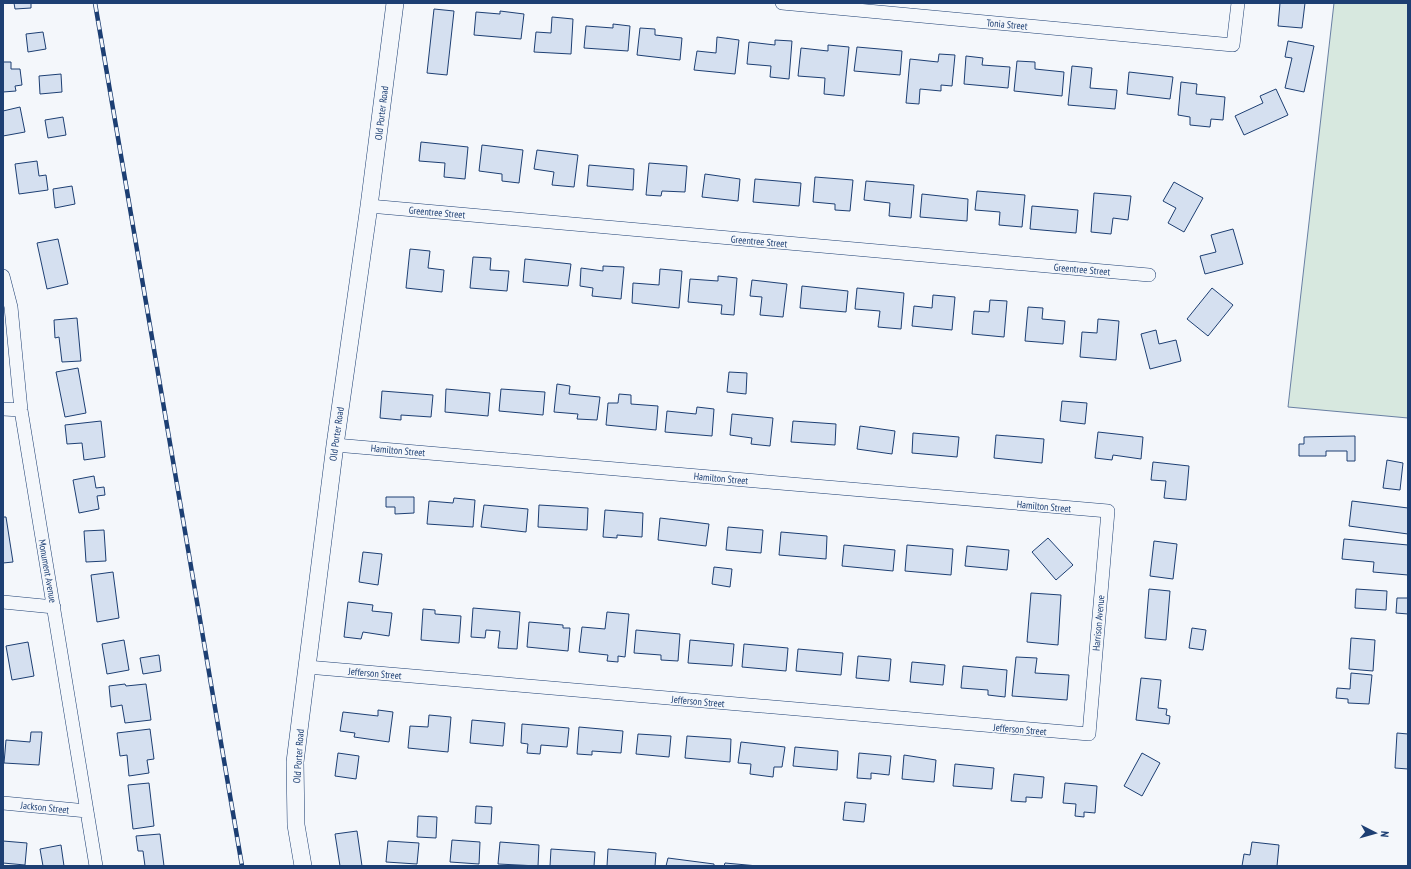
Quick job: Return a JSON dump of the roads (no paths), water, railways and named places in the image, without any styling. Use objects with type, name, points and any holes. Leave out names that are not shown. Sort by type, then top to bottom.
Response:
[{"type":"street","name":"Old Porter Road","points":[[303,866],[296,824],[295,762],[335,445],[369,206],[395,3]]},
{"type":"street","name":"Tonia Street","points":[[782,3],[1232,45],[1238,3]]},
{"type":"street","name":"Greentree Street","points":[[369,206],[1149,275]]},
{"type":"street","name":"Monument Avenue","points":[[3,276],[11,307],[21,410],[96,866]]},
{"type":"street","points":[[3,409],[21,410]]},
{"type":"street","name":"Hamilton Street","points":[[335,445],[1108,512]]},
{"type":"street","name":"Harrison Avenue","points":[[1089,734],[1108,512]]},
{"type":"street","points":[[3,602],[54,607]]},
{"type":"street","name":"Jefferson Street","points":[[306,667],[1089,734]]},
{"type":"street","name":"Jackson Street","points":[[3,803],[87,811]]},
{"type":"railway","points":[[95,3],[242,866]]}]
